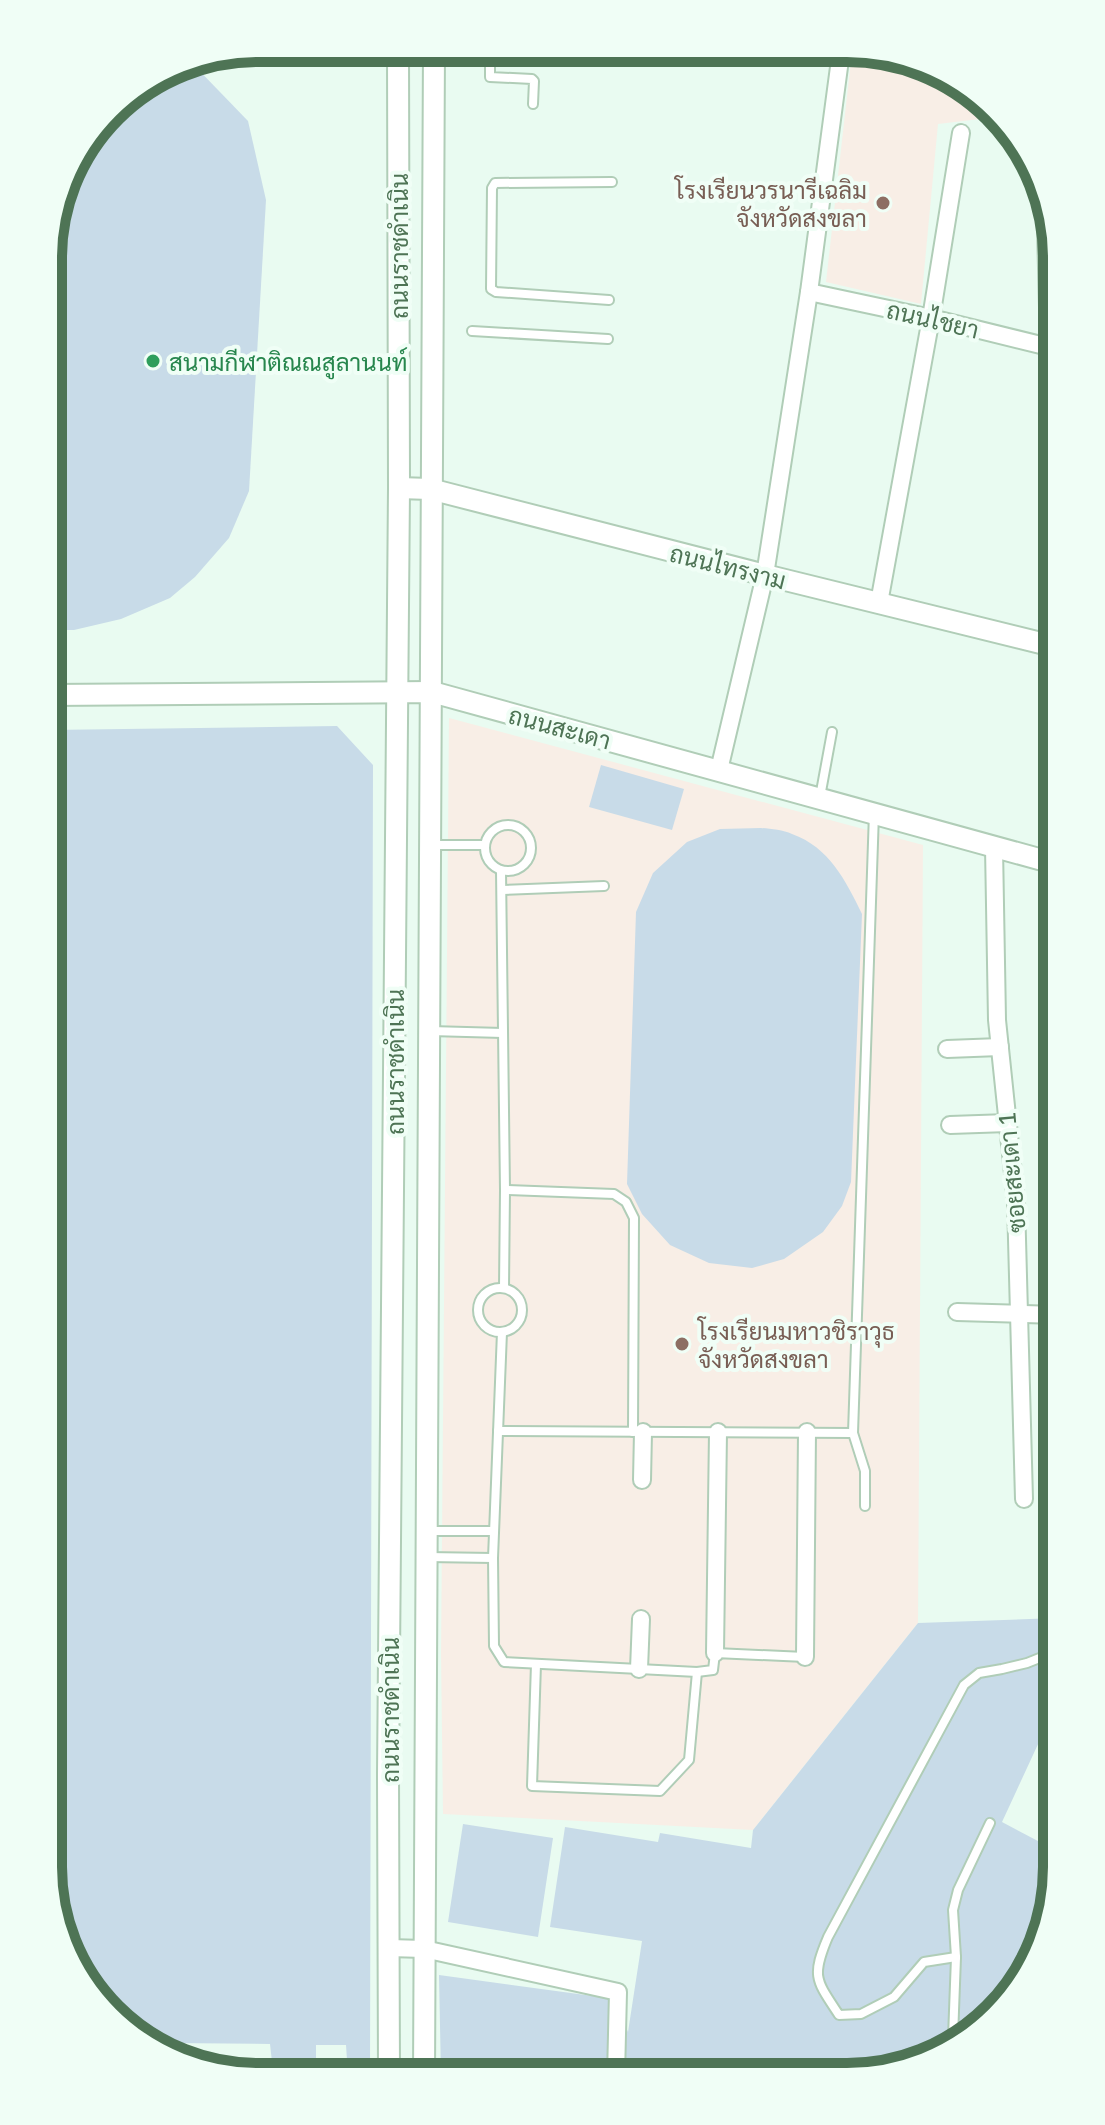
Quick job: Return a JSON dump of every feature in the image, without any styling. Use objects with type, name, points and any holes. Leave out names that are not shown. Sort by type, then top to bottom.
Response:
[{"type":"street","name":"ถนนราชดำเนิน","points":[[389,2063],[388,1775],[399,488],[398,62]]},
{"type":"street","name":"ถนนราชดำเนิน","points":[[424,2063],[434,62]]},
{"type":"street","points":[[719,770],[765,575],[809,292],[840,62]]},
{"type":"street","points":[[879,603],[961,133]]},
{"type":"street","name":"ถนนไชยา","points":[[809,292],[1043,346]]},
{"type":"street","name":"ถนนไทรงาม","points":[[399,488],[430,489],[1043,644]]},
{"type":"street","name":"ถนนสะเดา","points":[[62,695],[432,692],[1043,860]]},
{"type":"street","name":"ซอยสะเดา 1","points":[[994,847],[997,1020],[1016,1202],[1024,1499]]},
{"type":"street","points":[[947,1049],[1000,1047]]},
{"type":"street","points":[[950,1125],[1008,1123]]},
{"type":"street","points":[[957,1312],[1043,1315]]},
{"type":"street","points":[[638,1432],[642,1480]]},
{"type":"street","points":[[715,1653],[718,1432]]},
{"type":"street","points":[[805,1657],[807,1432]]},
{"type":"street","points":[[639,1669],[641,1619]]},
{"type":"street","points":[[389,1948],[424,1949],[618,1992],[616,2063]]},
{"type":"lane","points":[[490,62],[490,77],[532,79],[533,104]]},
{"type":"lane","points":[[609,300],[496,292],[491,289],[492,188],[495,183],[612,182]]},
{"type":"lane","points":[[472,331],[608,339]]},
{"type":"lane","points":[[820,798],[832,732]]},
{"type":"lane","points":[[865,1506],[865,1471],[853,1433],[874,813]]},
{"type":"lane","points":[[512,825],[526,833],[530,857],[524,866],[510,872],[501,871],[487,861],[484,845],[492,830],[512,825]]},
{"type":"lane","points":[[430,845],[484,845]]},
{"type":"lane","points":[[501,871],[504,1288]]},
{"type":"lane","points":[[502,890],[604,886]]},
{"type":"lane","points":[[430,1031],[503,1033]]},
{"type":"lane","points":[[505,1190],[614,1194],[626,1202],[634,1218],[638,1432]]},
{"type":"lane","points":[[504,1288],[517,1296],[523,1310],[516,1326],[502,1332],[488,1328],[481,1322],[478,1307],[486,1293],[504,1288]]},
{"type":"lane","points":[[502,1332],[493,1558],[494,1646],[504,1662],[697,1672],[713,1670],[715,1653],[805,1657]]},
{"type":"lane","points":[[498,1431],[853,1433]]},
{"type":"lane","points":[[427,1531],[494,1531]]},
{"type":"lane","points":[[427,1557],[493,1558]]},
{"type":"lane","points":[[956,1957],[924,1962],[894,1997],[861,2014],[839,2015],[818,1982],[818,1960],[828,1937],[964,1685],[979,1673],[1043,1657]]},
{"type":"lane","points":[[536,1664],[532,1786],[660,1791],[689,1760],[697,1672]]},
{"type":"lane","points":[[953,2032],[956,1957],[953,1910],[958,1890],[990,1823]]},
{"type":"shaded area","name":"โรงเรียนวรนารีเฉลิม จังหวัดสงขลา","points":[[851,62],[910,72],[956,95],[984,119],[938,124],[921,304],[826,282]]},
{"type":"shaded area","name":"สนามกีฬาติณณสูลานนท์","points":[[200,71],[248,121],[266,200],[249,491],[229,538],[195,577],[170,598],[121,619],[62,630],[62,258],[66,220],[82,171],[111,129],[160,88]]},
{"type":"shaded area","name":"โรงเรียนมหาวชิราวุธ จังหวัดสงขลา","points":[[449,718],[923,845],[918,1623],[753,1830],[443,1814],[441,1654]]},
{"type":"shaded area","points":[[337,726],[373,765],[370,2063],[347,2063],[346,2045],[316,2045],[316,2063],[272,2062],[270,2044],[173,2043],[160,2037],[129,2014],[95,1976],[72,1930],[66,1905],[62,1880],[62,730]]},
{"type":"shaded area","points":[[601,765],[684,789],[672,830],[589,807]]},
{"type":"shaded area","points":[[761,828],[788,833],[816,847],[835,866],[862,914],[851,1182],[842,1206],[823,1232],[784,1259],[752,1268],[709,1263],[670,1245],[642,1214],[627,1184],[636,912],[653,873],[687,842],[720,829]]},
{"type":"shaded area","points":[[1043,1619],[1043,1744],[1039,1742],[1002,1822],[1043,1844],[1039,1905],[1028,1942],[1017,1965],[976,2014],[934,2043],[910,2053],[872,2061],[441,2063],[439,1975],[615,1999],[628,2032],[642,1941],[550,1927],[565,1827],[658,1842],[660,1833],[751,1848],[753,1830],[918,1623]]},
{"type":"shaded area","points":[[463,1824],[553,1838],[538,1937],[448,1922]]},
{"type":"place","name":"โรงเรียนวรนารีเฉลิม จังหวัดสงขลา","points":[[883,203]]},
{"type":"place","name":"สนามกีฬาติณณสูลานนท์","points":[[153,361]]},
{"type":"place","name":"โรงเรียนมหาวชิราวุธ จังหวัดสงขลา","points":[[682,1344]]}]
